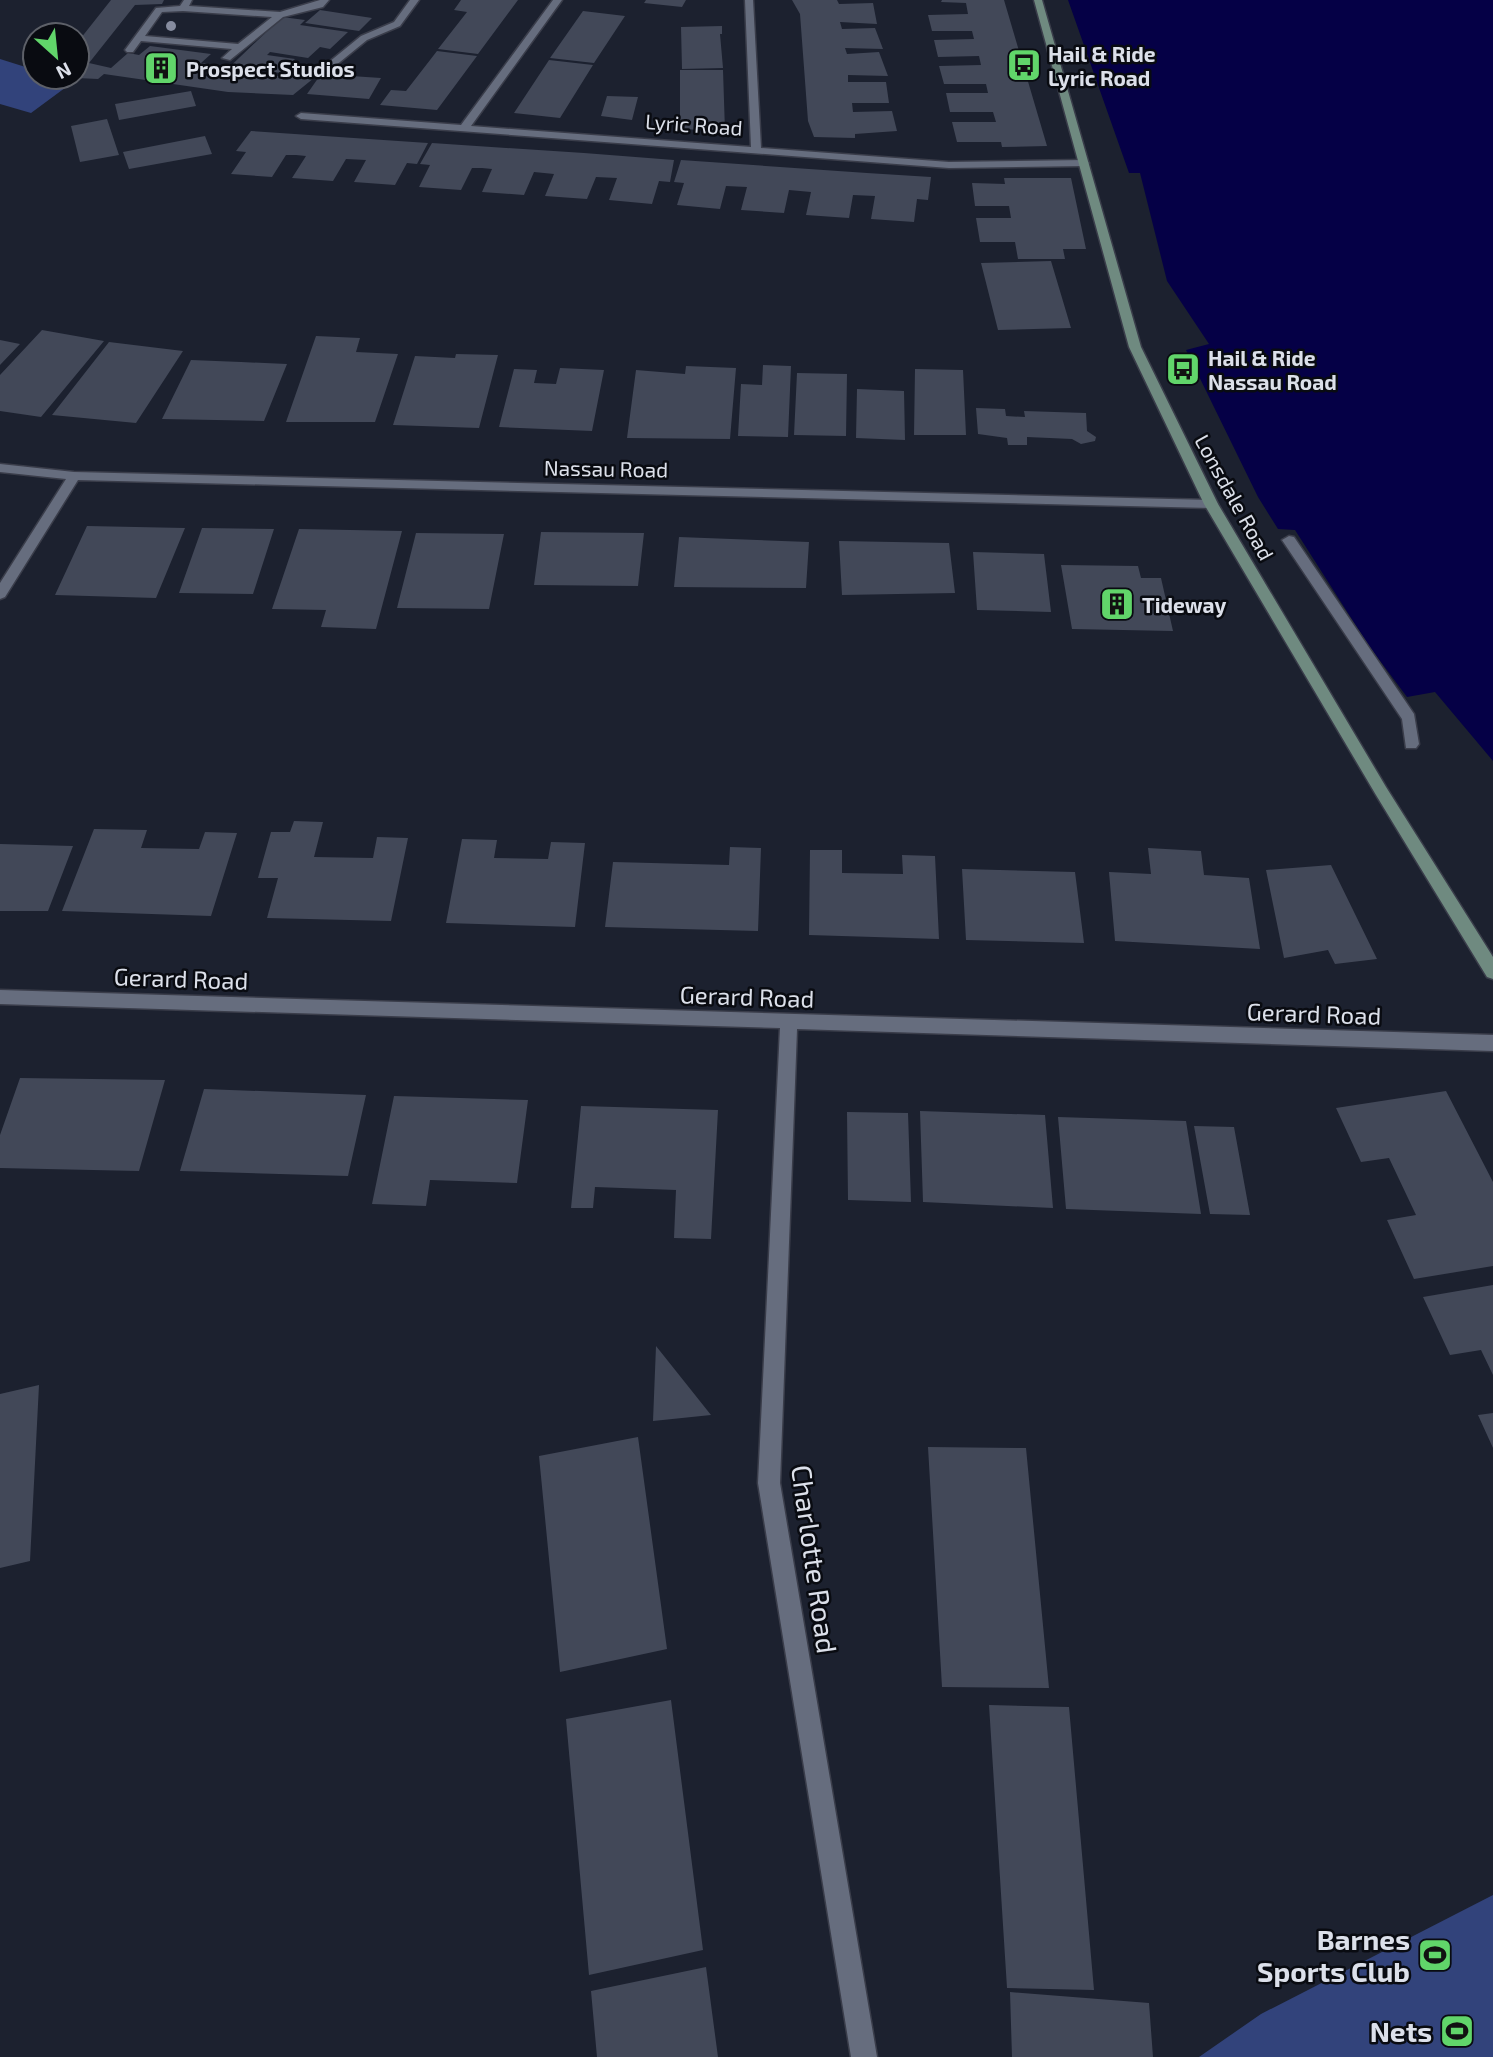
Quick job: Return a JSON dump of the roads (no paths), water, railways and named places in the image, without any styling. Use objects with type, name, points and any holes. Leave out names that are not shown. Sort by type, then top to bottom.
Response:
[{"type":"main road","name":"Lonsdale Road","points":[[1038,0],[1135,347],[1211,503],[1374,779],[1493,972]]},
{"type":"street","points":[[130,50],[159,10],[185,4],[280,15],[320,5],[325,0]]},
{"type":"street","points":[[321,73],[364,38],[397,24],[415,0]]},
{"type":"street","points":[[465,127],[558,0]]},
{"type":"street","points":[[749,0],[756,148]]},
{"type":"street","points":[[227,58],[280,15]]},
{"type":"street","points":[[138,38],[240,47]]},
{"type":"street","name":"Lyric Road","points":[[301,116],[756,148],[948,165],[1084,163]]},
{"type":"street","name":"Nassau Road","points":[[0,468],[74,476],[1211,503]]},
{"type":"street","points":[[0,594],[74,476]]},
{"type":"street","points":[[1289,540],[1409,718],[1411,744]]},
{"type":"street","name":"Gerard Road","points":[[0,997],[1493,1043]]},
{"type":"street","name":"Charlotte Road","points":[[789,1022],[769,1483],[864,2057]]},
{"type":"place","name":"Hail & Ride Lyric Road","points":[[1024,65]]},
{"type":"place","name":"Prospect Studios","points":[[161,68]]},
{"type":"place","name":"Hail & Ride Nassau Road","points":[[1183,369]]},
{"type":"place","name":"Tideway","points":[[1117,604]]},
{"type":"place","name":"Barnes Sports Club","points":[[1435,1955]]},
{"type":"place","name":"Nets","points":[[1457,2031]]}]
